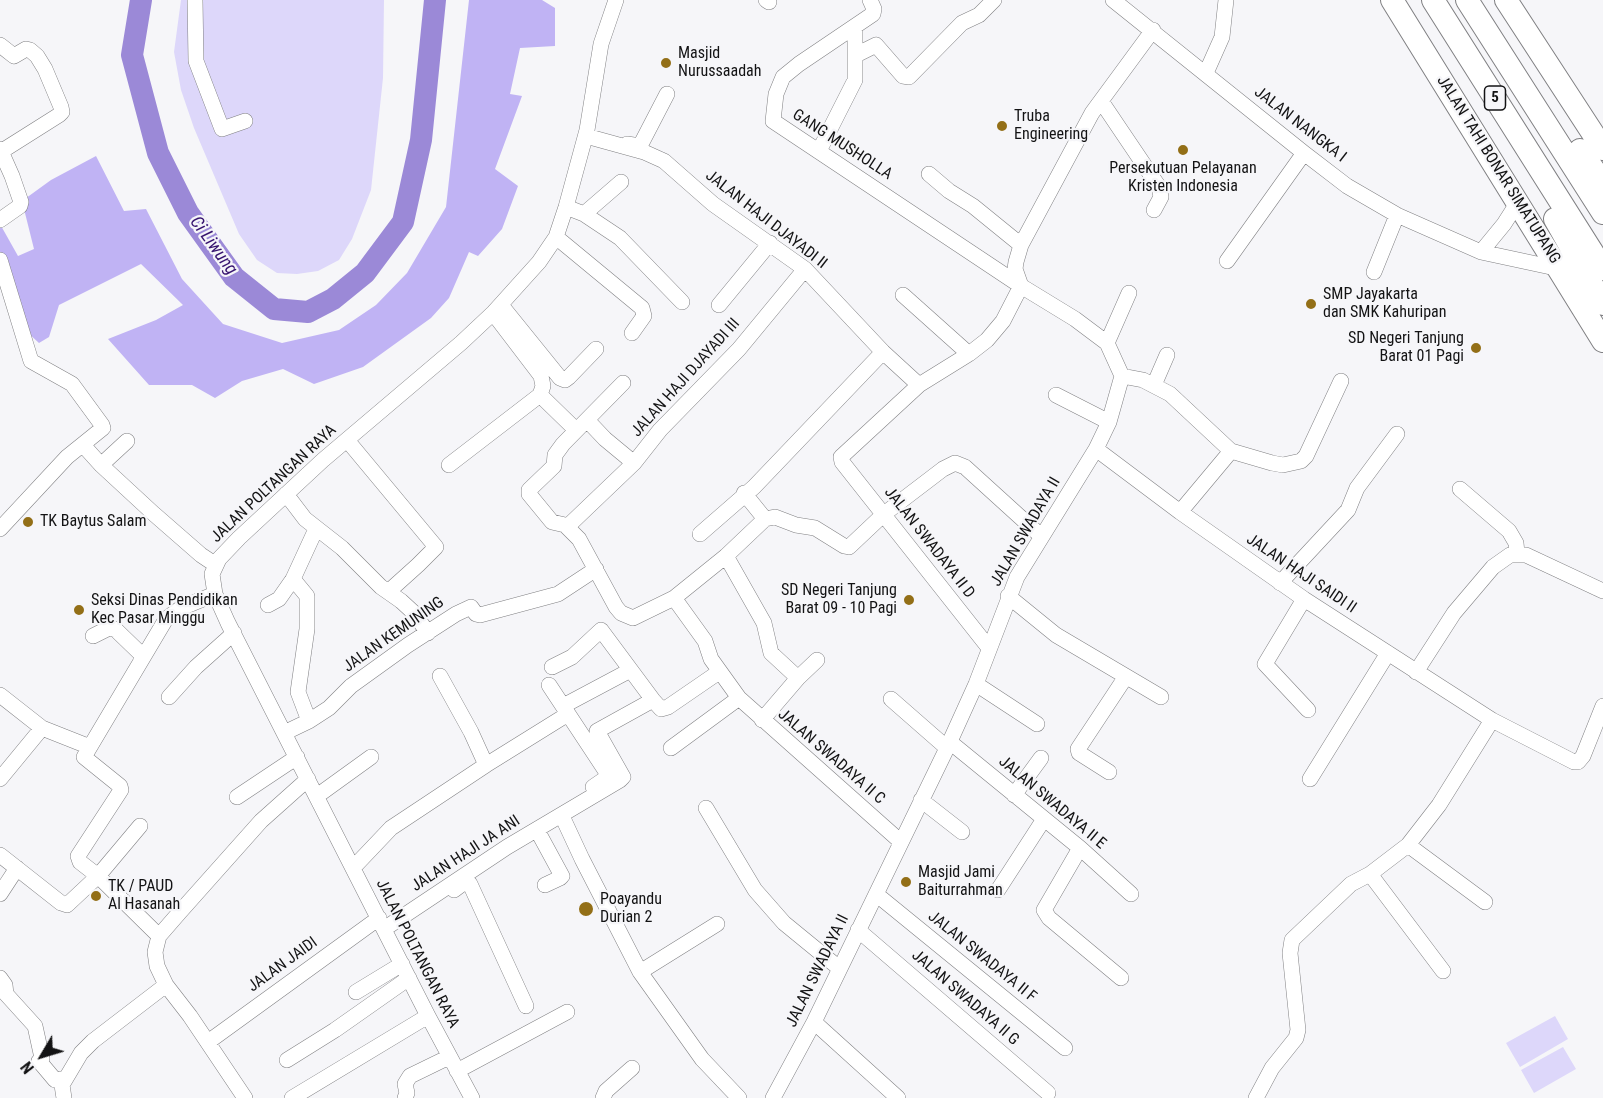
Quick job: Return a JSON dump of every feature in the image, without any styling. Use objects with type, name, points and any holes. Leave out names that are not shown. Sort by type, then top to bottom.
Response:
[{"type":"highway","name":"JALAN TAHI BONAR SIMATUPANG","points":[[1392,0],[1603,341]]},
{"type":"highway","name":"5","points":[[1433,0],[1603,269]]},
{"type":"highway","name":"5","points":[[1467,0],[1603,213]]},
{"type":"highway","points":[[1506,0],[1603,149]]},
{"type":"highway","points":[[1506,58],[1558,118],[1603,183]]},
{"type":"highway","points":[[1481,74],[1532,180],[1603,304]]},
{"type":"street","points":[[195,0],[196,61],[222,129],[245,121]]},
{"type":"street","name":"JALAN POLTANGAN RAYA","points":[[472,1098],[428,1016],[234,633],[215,594],[212,574],[227,549],[286,494],[462,343],[497,309],[539,262],[556,237],[566,207],[587,133],[601,45],[616,0]]},
{"type":"street","points":[[856,55],[876,45],[903,76],[909,77],[962,22],[979,15],[994,0]]},
{"type":"street","name":"JALAN NANGKA I","points":[[1113,0],[1347,186],[1397,215],[1481,252],[1560,269]]},
{"type":"street","points":[[1206,73],[1222,37],[1226,0]]},
{"type":"street","name":"GANG MUSHOLLA","points":[[872,7],[855,26],[799,63],[783,77],[776,94],[773,121],[1021,286]]},
{"type":"street","points":[[819,151],[853,87],[856,73],[855,26]]},
{"type":"street","points":[[1153,30],[1092,113],[1021,245],[1015,269],[1021,286],[1075,319],[1107,343],[1122,376],[1137,378],[1155,385],[1181,402],[1231,451],[1283,465],[1301,461],[1306,456],[1341,381]]},
{"type":"street","points":[[0,45],[14,56],[26,49],[37,56],[45,69],[62,112],[60,116],[1,150],[21,202],[20,206],[0,220]]},
{"type":"street","points":[[587,133],[633,147],[640,146],[667,94]]},
{"type":"street","points":[[1101,101],[1159,187],[1161,197],[1154,210]]},
{"type":"street","name":"JALAN HAJI DJAYADI II","points":[[587,133],[664,161],[713,204],[804,269],[883,352],[919,385]]},
{"type":"street","points":[[1227,261],[1304,153]]},
{"type":"street","points":[[929,174],[1021,245]]},
{"type":"street","points":[[584,214],[621,182]]},
{"type":"street","points":[[1481,252],[1504,224],[1518,202]]},
{"type":"street","points":[[566,207],[584,214],[620,238],[682,302]]},
{"type":"street","points":[[1374,272],[1397,215]]},
{"type":"street","points":[[556,237],[642,308],[644,316],[632,333]]},
{"type":"street","name":"JALAN HAJI DJAYADI III","points":[[718,305],[770,243]]},
{"type":"street","points":[[0,260],[31,361],[46,371],[70,381],[102,425],[101,430],[68,457],[0,529]]},
{"type":"street","name":"JALAN HAJI DJAYADI III","points":[[540,395],[606,439],[634,463],[660,430],[739,348],[804,269]]},
{"type":"street","points":[[919,385],[987,340],[1003,321],[1021,286]]},
{"type":"street","points":[[1107,343],[1129,293]]},
{"type":"street","points":[[903,295],[969,354]]},
{"type":"street","points":[[497,309],[560,378],[565,380],[569,377],[596,349]]},
{"type":"street","points":[[449,465],[540,395],[543,386],[542,376],[497,309]]},
{"type":"street","points":[[700,534],[744,493],[754,487],[883,352]]},
{"type":"street","points":[[1155,385],[1167,355]]},
{"type":"street","name":"JALAN SWADAYA II","points":[[773,1098],[814,1022],[948,745],[976,684],[1017,577],[1096,449],[1108,422],[1122,376]]},
{"type":"street","points":[[623,383],[555,455],[554,466],[529,490],[531,498],[552,522],[567,527],[579,539],[616,607],[630,618],[674,598],[726,556],[765,519],[775,517],[796,525],[814,528],[847,547],[851,546],[884,514],[955,463],[964,467],[1041,536]]},
{"type":"street","name":"JALAN SWADAYA II D","points":[[919,385],[841,457],[989,648]]},
{"type":"street","points":[[1056,395],[1108,422]]},
{"type":"street","points":[[1280,583],[1347,510],[1357,488],[1397,434]]},
{"type":"street","points":[[101,465],[127,441]]},
{"type":"street","points":[[347,441],[436,547],[388,592]]},
{"type":"street","points":[[83,445],[154,514],[201,555],[216,565]]},
{"type":"street","name":"JALAN HAJI SAIDI II","points":[[1096,449],[1180,512],[1304,599],[1492,720],[1576,763],[1583,756],[1603,706]]},
{"type":"street","points":[[1180,512],[1231,451]]},
{"type":"street","points":[[567,527],[634,463]]},
{"type":"street","points":[[1460,489],[1509,531],[1516,543],[1517,553]]},
{"type":"street","points":[[744,493],[765,519]]},
{"type":"street","points":[[286,494],[305,519],[342,548],[388,592],[413,612],[428,633]]},
{"type":"street","points":[[268,605],[279,599],[293,579],[316,529]]},
{"type":"street","points":[[1416,672],[1454,613],[1501,560],[1510,555],[1517,553],[1526,555],[1603,591]]},
{"type":"street","points":[[726,556],[764,623],[771,653],[798,678]]},
{"type":"street","name":"JALAN KEMUNING","points":[[284,733],[329,708],[351,686],[408,645],[469,607],[478,615],[558,594],[596,569]]},
{"type":"street","points":[[293,579],[307,596],[306,629],[298,692],[309,721]]},
{"type":"street","points":[[87,752],[166,619],[172,613],[215,594]]},
{"type":"street","points":[[1008,596],[1056,635],[1161,698]]},
{"type":"street","name":"JALAN SWADAYA II C","points":[[674,598],[705,640],[711,659],[739,698],[901,842]]},
{"type":"street","points":[[1304,599],[1265,664],[1308,710]]},
{"type":"street","points":[[93,636],[110,628],[115,629],[143,656]]},
{"type":"street","points":[[552,668],[572,657],[602,630],[661,709],[665,709],[719,672]]},
{"type":"street","points":[[169,697],[196,667],[234,633]]},
{"type":"street","points":[[1310,778],[1388,653]]},
{"type":"street","points":[[762,720],[798,678],[817,660]]},
{"type":"street","points":[[354,868],[391,828],[625,673]]},
{"type":"street","points":[[440,676],[471,732],[486,765]]},
{"type":"street","points":[[1109,772],[1079,753],[1078,749],[1125,678]]},
{"type":"street","points":[[976,684],[1037,724]]},
{"type":"street","points":[[549,685],[609,776],[563,811],[582,859],[640,972],[702,1059],[739,1098]]},
{"type":"street","points":[[0,695],[42,728],[87,752],[120,786],[121,790],[78,856],[81,864],[98,876],[159,936]]},
{"type":"street","points":[[671,748],[739,698]]},
{"type":"street","name":"JALAN SWADAYA II E","points":[[891,699],[1080,848],[1131,894]]},
{"type":"street","name":"JALAN HAJI JA ANI","points":[[384,928],[563,811],[623,777],[598,729],[653,700]]},
{"type":"street","points":[[1260,1096],[1272,1068],[1296,1038],[1298,1030],[1290,953],[1292,940],[1351,884],[1370,874],[1408,845],[1439,805],[1492,720]]},
{"type":"street","points":[[0,779],[42,728]]},
{"type":"street","points":[[237,797],[297,757]]},
{"type":"street","points":[[317,796],[371,757]]},
{"type":"street","points":[[1014,795],[1041,758]]},
{"type":"street","points":[[245,1098],[166,985],[155,960],[159,936],[261,820],[308,779]]},
{"type":"street","points":[[921,800],[962,832]]},
{"type":"street","points":[[706,808],[755,890],[784,924],[839,968]]},
{"type":"street","points":[[998,890],[1044,819]]},
{"type":"street","points":[[0,855],[61,903],[67,905],[98,876],[140,826]]},
{"type":"street","name":"JALAN HAJI JA ANI","points":[[537,830],[562,876],[546,885]]},
{"type":"street","points":[[1408,845],[1485,902]]},
{"type":"street","points":[[1080,848],[1044,910],[1049,918],[1121,978]]},
{"type":"street","points":[[0,894],[17,868]]},
{"type":"street","points":[[1370,874],[1443,971]]},
{"type":"street","points":[[384,928],[462,884],[470,884],[526,1006]]},
{"type":"street","name":"JALAN SWADAYA II F","points":[[876,894],[1065,1048]]},
{"type":"street","points":[[640,972],[717,924]]},
{"type":"street","name":"JALAN JAIDI","points":[[208,1042],[384,928]]},
{"type":"street","name":"JALAN SWADAYA II G","points":[[858,930],[1048,1093]]},
{"type":"street","points":[[356,992],[402,964]]},
{"type":"street","points":[[0,978],[6,994],[35,1026],[42,1058],[39,1061],[55,1080],[65,1078]]},
{"type":"street","points":[[287,1060],[335,1030],[409,978]]},
{"type":"street","points":[[64,1098],[62,1085],[81,1053],[93,1041],[166,985]]},
{"type":"street","points":[[457,1071],[567,1012]]},
{"type":"street","points":[[292,1098],[428,1016]]},
{"type":"street","points":[[814,1022],[898,1098]]},
{"type":"street","points":[[405,1098],[407,1093],[405,1084],[410,1076],[449,1057]]},
{"type":"street","points":[[603,1098],[606,1091],[632,1068]]},
{"type":"shaded area","points":[[181,0],[384,0],[383,78],[371,190],[352,239],[339,260],[318,271],[297,274],[277,273],[257,260],[239,234],[194,128],[181,90],[174,52]]},
{"type":"shaded area","points":[[469,0],[542,0],[555,8],[555,46],[520,48],[510,94],[522,96],[495,169],[518,186],[502,229],[478,256],[469,252],[449,298],[431,318],[363,367],[314,384],[283,369],[242,381],[215,398],[192,385],[149,385],[108,339],[156,320],[183,305],[141,264],[59,305],[49,337],[39,343],[27,332],[0,253],[0,224],[18,256],[34,249],[22,201],[51,180],[96,156],[124,211],[146,209],[182,279],[223,324],[282,343],[339,330],[376,305],[407,273],[446,207]]},
{"type":"shaded area","points":[[1555,1016],[1568,1039],[1520,1067],[1506,1043]]},
{"type":"shaded area","points":[[1563,1047],[1576,1069],[1534,1093],[1521,1070]]},
{"type":"waterway","name":"Ci Liwung","points":[[141,0],[132,55],[158,153],[188,213],[234,277],[274,309],[308,312],[333,299],[365,273],[403,222],[421,140],[435,0]]},
{"type":"place","name":"Masjid Nurussaadah","points":[[666,63]]},
{"type":"place","name":"Truba Engineering","points":[[1002,126]]},
{"type":"place","name":"Persekutuan Pelayanan Kristen Indonesia","points":[[1183,150]]},
{"type":"place","name":"SMP Jayakarta dan SMK Kahuripan","points":[[1311,304]]},
{"type":"place","name":"SD Negeri Tanjung Barat 01 Pagi","points":[[1476,348]]},
{"type":"place","name":"TK Baytus Salam","points":[[28,522]]},
{"type":"place","name":"SD Negeri Tanjung Barat 09 - 10 Pagi","points":[[909,600]]},
{"type":"place","name":"Seksi Dinas Pendidikan Kec Pasar Minggu","points":[[79,610]]},
{"type":"place","name":"Masjid Jami Baiturrahman","points":[[906,882]]},
{"type":"place","name":"TK / PAUD Al Hasanah","points":[[96,896]]},
{"type":"place","name":"Poayandu Durian 2","points":[[586,909]]}]
